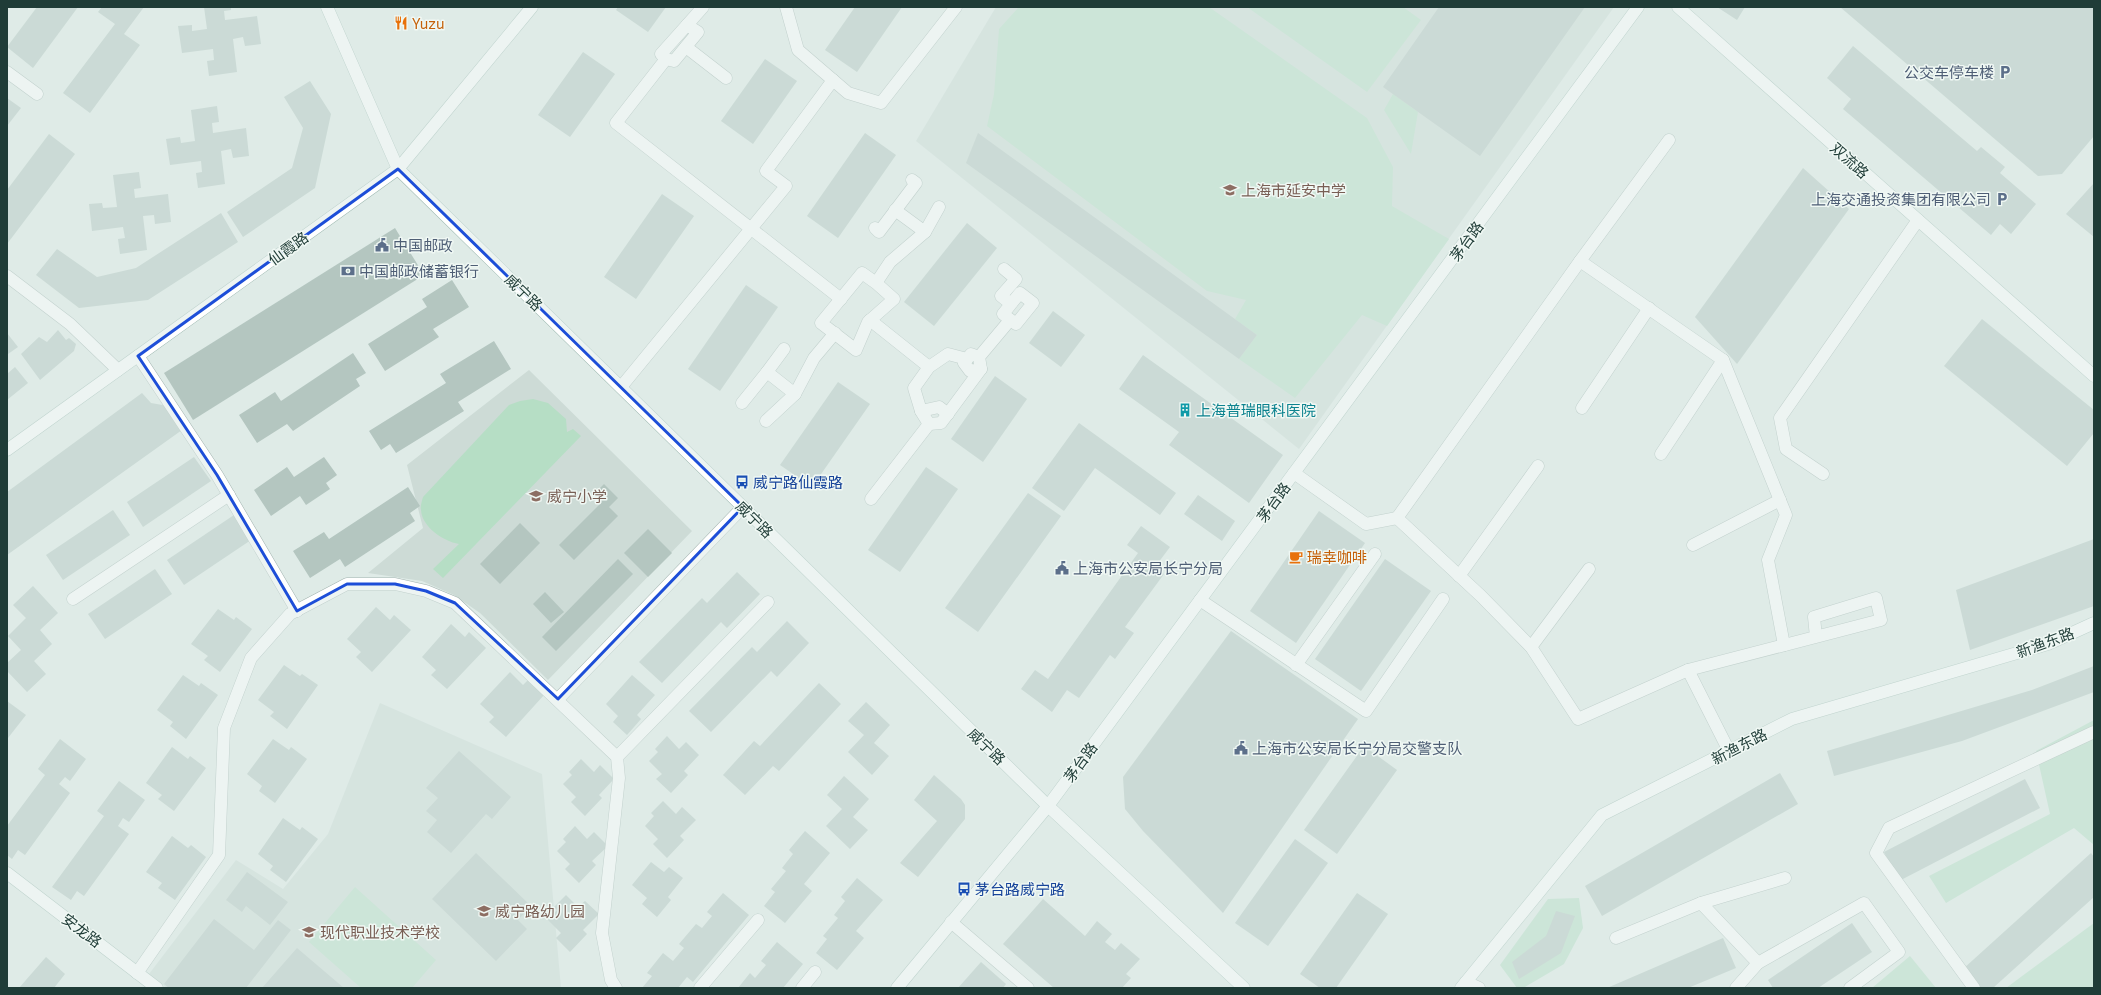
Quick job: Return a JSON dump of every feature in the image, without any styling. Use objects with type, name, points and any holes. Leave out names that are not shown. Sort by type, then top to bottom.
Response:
[{"type":"street","name":"威宁路","points":[[327,7],[398,169],[1048,806],[1244,988]]},
{"type":"street","name":"仙霞路","points":[[7,450],[398,169],[532,7]]},
{"type":"street","points":[[687,25],[698,32],[674,61],[666,59],[661,54],[703,7]]},
{"type":"street","points":[[786,7],[798,50],[848,93],[881,103],[956,7]]},
{"type":"street","name":"茅台路","points":[[897,988],[1048,806],[1638,7]]},
{"type":"street","name":"双流路","points":[[1678,7],[2094,376]]},
{"type":"street","points":[[686,47],[726,78]]},
{"type":"street","points":[[666,59],[616,123],[841,299]]},
{"type":"street","points":[[7,72],[37,94]]},
{"type":"street","points":[[621,387],[786,186],[766,171],[833,80]]},
{"type":"street","points":[[1294,473],[1366,524],[1397,518],[1580,260],[1669,140]]},
{"type":"street","points":[[875,228],[879,232],[916,183],[912,180]]},
{"type":"street","points":[[876,283],[890,262],[925,232],[939,207]]},
{"type":"street","points":[[896,210],[925,232]]},
{"type":"street","points":[[1823,474],[1786,449],[1780,418],[1918,220]]},
{"type":"street","points":[[1580,260],[1723,360],[1786,515],[1768,560],[1784,645]]},
{"type":"street","points":[[1004,269],[1016,279],[1001,296],[1011,304]]},
{"type":"street","points":[[862,273],[894,299],[870,320],[856,350],[822,323],[841,299],[862,273]]},
{"type":"street","points":[[7,276],[70,324],[118,370]]},
{"type":"street","points":[[1020,293],[1032,303],[1016,324],[1003,314],[1011,304],[1020,293]]},
{"type":"street","points":[[1582,408],[1649,308]]},
{"type":"street","points":[[870,320],[929,367]]},
{"type":"street","points":[[871,499],[929,424],[942,423],[980,363],[1010,320]]},
{"type":"street","points":[[766,421],[795,394],[814,358],[835,333]]},
{"type":"street","points":[[742,403],[784,349]]},
{"type":"street","points":[[929,424],[921,411],[914,388],[929,367],[948,354],[967,359],[971,354],[980,363]]},
{"type":"street","points":[[138,356],[229,495],[297,611]]},
{"type":"street","points":[[1661,454],[1723,360]]},
{"type":"street","points":[[767,372],[795,394]]},
{"type":"street","points":[[921,411],[939,407],[948,414]]},
{"type":"street","points":[[1460,576],[1538,466]]},
{"type":"street","points":[[73,599],[229,495]]},
{"type":"street","points":[[1693,545],[1780,500]]},
{"type":"street","points":[[558,699],[743,507]]},
{"type":"street","points":[[1397,518],[1460,576],[1531,647],[1578,719],[1688,670],[1816,637],[1881,620],[1876,598],[1814,617],[1816,637]]},
{"type":"street","points":[[1296,664],[1375,554]]},
{"type":"street","points":[[1531,647],[1589,569]]},
{"type":"street","points":[[137,972],[219,855],[224,728],[251,658],[290,614],[347,584],[395,584],[426,591],[455,603],[558,699],[617,757],[619,778],[602,933],[611,980],[616,988]]},
{"type":"street","points":[[1200,600],[1366,711],[1443,599]]},
{"type":"street","points":[[617,757],[768,602]]},
{"type":"street","name":"新渔东路","points":[[1463,985],[1602,815],[1792,719],[2048,644],[2094,623]]},
{"type":"street","points":[[1688,670],[1729,751]]},
{"type":"street","points":[[1974,988],[1876,853],[1889,828],[2094,732]]},
{"type":"street","name":"安龙路","points":[[7,873],[157,988]]},
{"type":"street","points":[[1616,938],[1701,903],[1785,878]]},
{"type":"street","points":[[1701,903],[1758,963]]},
{"type":"street","points":[[1736,988],[1758,963],[1864,903],[1899,952],[1850,988]]},
{"type":"street","points":[[700,988],[758,920]]},
{"type":"street","points":[[951,922],[1026,988]]},
{"type":"street","points":[[802,988],[816,972]]},
{"type":"street","points":[[1463,985],[1479,988]]},
{"type":"highlighted area","points":[[398,169],[743,507],[558,699],[455,603],[426,591],[395,584],[347,584],[297,611],[217,475],[138,356]]},
{"type":"shaded area","name":"上海市延安中学","points":[[996,7],[1614,7],[1299,449],[916,141]]},
{"type":"shaded area","name":"威宁小学","points":[[529,370],[692,531],[548,680],[480,613],[454,595],[422,581],[368,573],[423,528],[407,465]]},
{"type":"shaded area","points":[[380,703],[542,774],[561,988],[167,988],[149,974],[236,860],[283,889],[328,834]]},
{"type":"green space","points":[[1019,7],[1209,7],[1367,118],[1393,167],[1392,206],[1449,239],[1387,326],[1362,315],[1295,398],[1239,359],[1257,335],[1235,319],[1246,300],[1207,291],[987,126],[994,94],[999,29]]},
{"type":"green space","points":[[1247,7],[1403,7],[1421,20],[1367,92]]},
{"type":"green space","points":[[1393,94],[1418,112],[1411,154],[1384,110]]},
{"type":"green space","points":[[533,399],[548,403],[566,419],[567,432],[573,429],[581,436],[443,578],[433,569],[459,544],[446,540],[434,532],[425,522],[422,516],[421,508],[423,497],[509,405],[520,401]]},
{"type":"green space","points":[[2094,720],[2094,845],[2074,828],[1946,903],[1929,876],[2050,814],[2036,751]]},
{"type":"green space","points":[[355,887],[436,960],[412,988],[361,988],[309,942]]},
{"type":"green space","points":[[1579,898],[1583,928],[1564,964],[1523,988],[1517,988],[1500,965],[1548,899]]},
{"type":"green space","points":[[2094,923],[2094,988],[2006,988]]},
{"type":"green space","points":[[1910,956],[1936,988],[1872,988]]},
{"type":"building","points":[[37,7],[78,7],[33,68],[7,47]]},
{"type":"building","points":[[102,7],[144,7],[124,34],[140,45],[90,113],[63,93],[115,24],[98,12]]},
{"type":"building","points":[[204,7],[231,7],[231,10],[224,11],[225,20],[257,16],[261,44],[245,46],[243,37],[233,39],[237,72],[209,76],[207,61],[214,60],[213,49],[182,53],[178,26],[192,25],[192,31],[207,29]]},
{"type":"building","points":[[618,7],[666,7],[648,32],[616,10]]},
{"type":"building","points":[[855,7],[902,7],[857,72],[825,50]]},
{"type":"building","points":[[1439,7],[1585,7],[1480,156],[1383,87]]},
{"type":"building","points":[[1717,7],[1745,7],[1737,20]]},
{"type":"building","name":"公交车停车楼","points":[[1840,7],[2094,7],[2094,136],[2062,174],[2038,176]]},
{"type":"building","points":[[1853,46],[1977,151],[1981,147],[2005,167],[2000,173],[2036,204],[2011,234],[2000,224],[1991,235],[1843,109],[1851,99],[1827,78]]},
{"type":"building","points":[[583,52],[615,74],[570,137],[538,115]]},
{"type":"building","points":[[765,59],[797,81],[753,144],[721,121]]},
{"type":"building","points":[[310,81],[331,114],[315,188],[243,237],[227,212],[292,168],[303,128],[284,97]]},
{"type":"building","points":[[7,98],[21,108],[7,126]]},
{"type":"building","points":[[217,106],[219,122],[212,123],[213,133],[246,128],[249,156],[233,158],[231,149],[221,151],[225,184],[198,188],[196,173],[202,172],[201,161],[170,165],[166,139],[180,137],[181,143],[195,141],[191,110]]},
{"type":"building","points":[[865,133],[896,155],[838,238],[807,216]]},
{"type":"building","points":[[978,133],[1257,335],[1239,359],[966,163]]},
{"type":"building","points":[[49,134],[75,154],[7,244],[7,190]]},
{"type":"building","points":[[1803,168],[1849,209],[1737,364],[1695,317]]},
{"type":"building","points":[[139,172],[141,188],[134,189],[135,198],[168,194],[171,222],[155,224],[154,215],[143,216],[147,250],[120,254],[118,239],[125,238],[123,227],[92,231],[89,204],[102,203],[103,208],[117,207],[113,175]]},
{"type":"building","points":[[2094,183],[2094,237],[2066,214]]},
{"type":"building","points":[[662,194],[694,216],[636,299],[604,277]]},
{"type":"building","points":[[221,213],[238,242],[148,300],[79,308],[36,275],[57,249],[97,277],[136,268]]},
{"type":"building","points":[[967,223],[997,248],[934,326],[904,302]]},
{"type":"building","points":[[395,228],[424,275],[193,420],[164,373]]},
{"type":"building","points":[[452,280],[469,307],[433,329],[439,337],[385,371],[368,344],[427,307],[422,299]]},
{"type":"building","points":[[746,285],[778,307],[720,391],[688,369]]},
{"type":"building","points":[[1053,311],[1085,335],[1061,367],[1029,343]]},
{"type":"building","points":[[1982,319],[2094,410],[2094,433],[2067,466],[1944,366]]},
{"type":"building","points":[[58,330],[66,340],[69,338],[76,344],[74,351],[40,380],[21,354],[39,337],[47,342]]},
{"type":"building","points":[[7,333],[18,347],[8,354],[7,352]]},
{"type":"building","points":[[494,341],[511,369],[458,402],[464,411],[396,453],[390,444],[381,450],[369,431],[446,383],[440,374]]},
{"type":"building","points":[[353,353],[366,373],[356,379],[360,386],[293,431],[287,424],[257,443],[239,415],[275,392],[281,401]]},
{"type":"building","name":"上海普瑞眼科医院","points":[[1143,355],[1283,455],[1249,503],[1169,445],[1179,432],[1119,389]]},
{"type":"building","points":[[15,367],[28,383],[7,400],[7,374]]},
{"type":"building","points":[[995,376],[1027,399],[983,462],[951,439]]},
{"type":"building","points":[[838,382],[870,404],[812,487],[780,465]]},
{"type":"building","points":[[142,393],[151,403],[168,406],[182,430],[7,555],[7,492]]},
{"type":"building","points":[[1079,423],[1176,493],[1160,515],[1095,468],[1064,511],[1032,488]]},
{"type":"building","points":[[194,457],[211,481],[143,527],[127,502]]},
{"type":"building","points":[[324,457],[337,475],[326,483],[330,489],[306,505],[300,496],[271,516],[254,490],[287,467],[294,477]]},
{"type":"building","points":[[926,467],[958,489],[900,572],[868,550]]},
{"type":"building","points":[[604,484],[618,498],[609,507],[618,516],[574,560],[559,545],[602,502],[594,494]]},
{"type":"building","points":[[408,487],[420,506],[410,513],[415,521],[345,567],[340,559],[310,578],[293,551],[324,532],[329,539]]},
{"type":"building","points":[[1028,493],[1061,516],[978,632],[945,608]]},
{"type":"building","points":[[1198,495],[1235,521],[1222,541],[1184,514]]},
{"type":"building","points":[[113,510],[130,535],[63,580],[46,555]]},
{"type":"building","points":[[1319,511],[1365,543],[1296,643],[1250,611]]},
{"type":"building","points":[[234,515],[251,540],[184,585],[167,560]]},
{"type":"building","points":[[520,523],[540,543],[500,584],[480,564]]},
{"type":"building","points":[[1141,526],[1170,547],[1155,567],[1164,574],[1125,627],[1134,633],[1115,659],[1110,655],[1079,698],[1067,690],[1052,712],[1021,689],[1035,670],[1048,679],[1138,553],[1127,545]]},
{"type":"building","points":[[648,529],[672,553],[648,577],[624,553]]},
{"type":"building","points":[[2094,539],[2094,606],[1970,650],[1956,590]]},
{"type":"building","points":[[618,559],[633,574],[556,651],[542,637]]},
{"type":"building","points":[[1385,559],[1431,591],[1361,691],[1315,659]]},
{"type":"building","points":[[155,569],[172,594],[105,639],[88,614]]},
{"type":"building","points":[[737,572],[760,594],[727,628],[721,622],[662,683],[639,662],[702,598],[707,603]]},
{"type":"building","points":[[33,586],[58,613],[40,630],[52,644],[34,661],[46,674],[27,692],[7,671],[7,663],[21,650],[8,636],[26,618],[13,605]]},
{"type":"building","points":[[545,592],[564,612],[551,623],[533,604]]},
{"type":"building","points":[[376,607],[390,620],[394,615],[411,630],[372,672],[356,657],[361,652],[347,639]]},
{"type":"building","points":[[218,609],[234,620],[236,617],[252,629],[220,672],[204,660],[208,656],[191,644]]},
{"type":"building","points":[[787,621],[809,643],[777,677],[771,671],[711,732],[689,711],[752,647],[757,652]]},
{"type":"building","points":[[451,624],[465,637],[469,632],[486,648],[447,689],[431,675],[436,670],[422,657]]},
{"type":"building","name":"上海市公安局长宁分局交警支队","points":[[1231,631],[1358,719],[1223,913],[1143,831],[1125,809],[1123,777]]},
{"type":"building","points":[[284,665],[300,676],[302,674],[318,685],[287,729],[270,716],[274,712],[258,700]]},
{"type":"building","points":[[2094,666],[2094,692],[1962,741],[1834,776],[1827,751],[2032,690]]},
{"type":"building","points":[[510,672],[523,685],[528,680],[544,695],[506,737],[489,722],[494,717],[480,704]]},
{"type":"building","points":[[183,675],[199,686],[201,683],[218,695],[186,739],[170,726],[173,722],[157,710]]},
{"type":"building","points":[[632,675],[655,695],[637,715],[641,719],[627,735],[613,722],[618,716],[606,704]]},
{"type":"building","points":[[819,683],[841,704],[779,771],[773,766],[745,795],[723,775],[754,741],[760,746]]},
{"type":"building","points":[[7,701],[26,715],[8,738],[7,737]]},
{"type":"building","points":[[866,702],[890,725],[874,743],[889,756],[872,775],[848,752],[864,735],[848,721]]},
{"type":"building","points":[[667,736],[679,749],[686,742],[699,755],[684,771],[688,775],[671,793],[656,779],[662,774],[649,761],[658,752],[655,749]]},
{"type":"building","points":[[60,739],[86,759],[70,781],[65,777],[59,784],[70,793],[25,855],[18,850],[12,859],[7,855],[7,826],[45,775],[38,769]]},
{"type":"building","points":[[273,739],[289,750],[291,747],[307,759],[275,803],[259,791],[262,786],[247,774]]},
{"type":"building","points":[[1364,746],[1397,770],[1337,854],[1304,830]]},
{"type":"building","points":[[172,747],[188,759],[190,756],[206,768],[174,811],[158,799],[162,795],[146,783]]},
{"type":"building","points":[[459,751],[511,797],[492,819],[486,814],[451,853],[427,832],[437,820],[426,811],[438,798],[426,788]]},
{"type":"building","points":[[581,759],[594,772],[600,765],[614,779],[599,795],[602,798],[585,816],[571,802],[576,797],[563,784],[572,775],[569,772]]},
{"type":"building","points":[[1780,773],[1798,804],[1602,916],[1585,886]]},
{"type":"building","points":[[934,775],[961,799],[965,805],[965,819],[918,877],[900,863],[937,821],[914,800]]},
{"type":"building","points":[[844,776],[869,799],[853,817],[868,830],[850,849],[826,826],[842,809],[827,795]]},
{"type":"building","points":[[2025,779],[2040,808],[1899,881],[1884,852]]},
{"type":"building","points":[[119,781],[145,800],[129,822],[123,818],[118,826],[129,834],[84,896],[77,891],[71,900],[52,887],[104,816],[97,811]]},
{"type":"building","points":[[663,801],[676,814],[682,807],[696,820],[680,836],[684,840],[667,858],[653,844],[658,839],[645,826],[654,816],[651,813]]},
{"type":"building","points":[[283,818],[300,830],[302,827],[318,839],[286,882],[270,870],[273,866],[258,854]]},
{"type":"building","points":[[575,826],[587,839],[594,832],[608,846],[592,861],[596,865],[579,883],[565,869],[570,864],[557,851],[566,842],[563,839]]},
{"type":"building","points":[[805,831],[830,853],[804,884],[812,891],[785,923],[764,906],[775,892],[771,889],[786,871],[782,868],[793,854],[789,850]]},
{"type":"building","points":[[172,836],[188,848],[191,845],[206,857],[175,900],[158,888],[162,883],[146,872]]},
{"type":"building","points":[[1295,839],[1328,863],[1268,946],[1235,923]]},
{"type":"building","points":[[476,853],[531,906],[518,920],[527,929],[496,961],[432,899]]},
{"type":"building","points":[[2091,853],[2094,857],[2094,897],[1993,988],[1980,988],[1963,969]]},
{"type":"building","points":[[651,862],[664,872],[669,867],[683,878],[668,897],[671,900],[657,917],[642,904],[647,898],[632,885]]},
{"type":"building","points":[[247,872],[288,902],[270,925],[246,906],[242,912],[226,900]]},
{"type":"building","points":[[857,878],[883,900],[856,931],[864,938],[837,970],[816,953],[827,939],[823,936],[838,918],[834,915],[845,901],[841,897]]},
{"type":"building","points":[[723,893],[749,915],[693,982],[687,977],[678,988],[642,988],[652,976],[647,973],[663,953],[673,961],[684,948],[679,944],[696,924],[702,928],[712,916],[707,912]]},
{"type":"building","points":[[1357,893],[1388,914],[1336,988],[1320,988],[1300,974]]},
{"type":"building","points":[[566,895],[578,907],[585,901],[599,914],[583,930],[587,934],[570,952],[556,938],[561,933],[548,920],[557,910],[554,907]]},
{"type":"building","points":[[1043,899],[1085,936],[1097,921],[1112,934],[1105,942],[1115,950],[1121,943],[1140,959],[1126,974],[1131,978],[1122,988],[1054,988],[1003,944]]},
{"type":"building","points":[[1556,911],[1575,916],[1561,953],[1519,979],[1512,962],[1546,936]]},
{"type":"building","points":[[214,919],[254,950],[278,920],[291,930],[246,988],[169,988],[164,984]]},
{"type":"building","points":[[1852,923],[1872,952],[1818,988],[1773,988],[1768,980]]},
{"type":"building","points":[[1723,938],[1736,968],[1688,988],[1607,988]]},
{"type":"building","points":[[777,942],[803,964],[783,988],[738,988],[750,973],[755,978],[766,965],[761,961]]},
{"type":"building","points":[[297,948],[344,988],[262,988]]},
{"type":"building","points":[[46,957],[65,974],[54,988],[19,988]]},
{"type":"building","points":[[981,962],[1006,984],[1003,988],[958,988]]},
{"type":"place","name":"Yuzu","points":[[401,23]]},
{"type":"place","name":"公交车停车楼","points":[[2005,72]]},
{"type":"place","name":"上海市延安中学","points":[[1230,190]]},
{"type":"place","name":"上海交通投资集团有限公司","points":[[2002,199]]},
{"type":"place","name":"中国邮政","points":[[382,245]]},
{"type":"place","name":"中国邮政储蓄银行","points":[[348,271]]},
{"type":"place","name":"上海普瑞眼科医院","points":[[1185,410]]},
{"type":"place","name":"威宁路仙霞路","points":[[742,482]]},
{"type":"place","name":"威宁小学","points":[[536,496]]},
{"type":"place","name":"瑞幸咖啡","points":[[1296,557]]},
{"type":"place","name":"上海市公安局长宁分局","points":[[1062,568]]},
{"type":"place","name":"上海市公安局长宁分局交警支队","points":[[1241,748]]},
{"type":"place","name":"茅台路威宁路","points":[[964,889]]},
{"type":"place","name":"威宁路幼儿园","points":[[484,911]]},
{"type":"place","name":"现代职业技术学校","points":[[309,932]]}]
